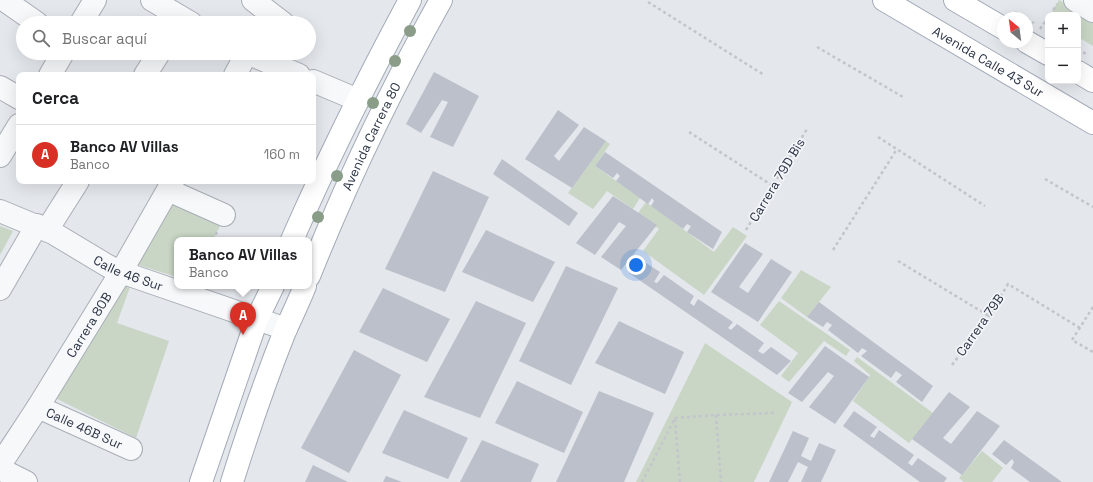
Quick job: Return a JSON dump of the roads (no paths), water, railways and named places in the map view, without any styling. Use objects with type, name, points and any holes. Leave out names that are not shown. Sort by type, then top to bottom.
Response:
[{"type":"main road","name":"Avenida Carrera 80","points":[[293,237],[358,100],[410,0]]},
{"type":"main road","name":"Avenida Carrera 80","points":[[312,269],[370,136],[441,0]]},
{"type":"main road","name":"Avenida Calle 43 Sur","points":[[884,0],[1093,123]]},
{"type":"main road","points":[[955,0],[997,24]]},
{"type":"main road","points":[[1033,45],[1045,52]]},
{"type":"main road","points":[[1081,74],[1093,81]]},
{"type":"main road","points":[[201,482],[257,319],[272,289]]},
{"type":"main road","points":[[232,482],[263,389],[286,329],[295,312],[304,289]]},
{"type":"street","points":[[4,0],[28,16]]},
{"type":"street","points":[[86,16],[95,0]]},
{"type":"street","points":[[152,0],[176,16]]},
{"type":"street","points":[[253,0],[274,16]]},
{"type":"street","points":[[1075,0],[1093,11]]},
{"type":"street","points":[[52,72],[59,60]]},
{"type":"street","points":[[147,72],[155,60]]},
{"type":"street","points":[[237,72],[243,60]]},
{"type":"street","points":[[264,60],[292,72]]},
{"type":"street","points":[[316,82],[358,100]]},
{"type":"street","points":[[0,87],[16,96]]},
{"type":"street","points":[[0,156],[16,130]]},
{"type":"street","points":[[0,289],[42,228],[76,184]]},
{"type":"street","points":[[170,186],[224,215]]},
{"type":"street","name":"Carrera 80B","points":[[0,465],[38,407],[121,272],[170,186]]},
{"type":"street","name":"Calle 46 Sur","points":[[0,211],[42,228],[121,272],[286,329]]},
{"type":"street","name":"Calle 46B Sur","points":[[38,407],[131,449]]},
{"type":"street","points":[[0,469],[26,482]]},
{"type":"place","name":"Banco AV Villas","points":[[243,335]]}]
